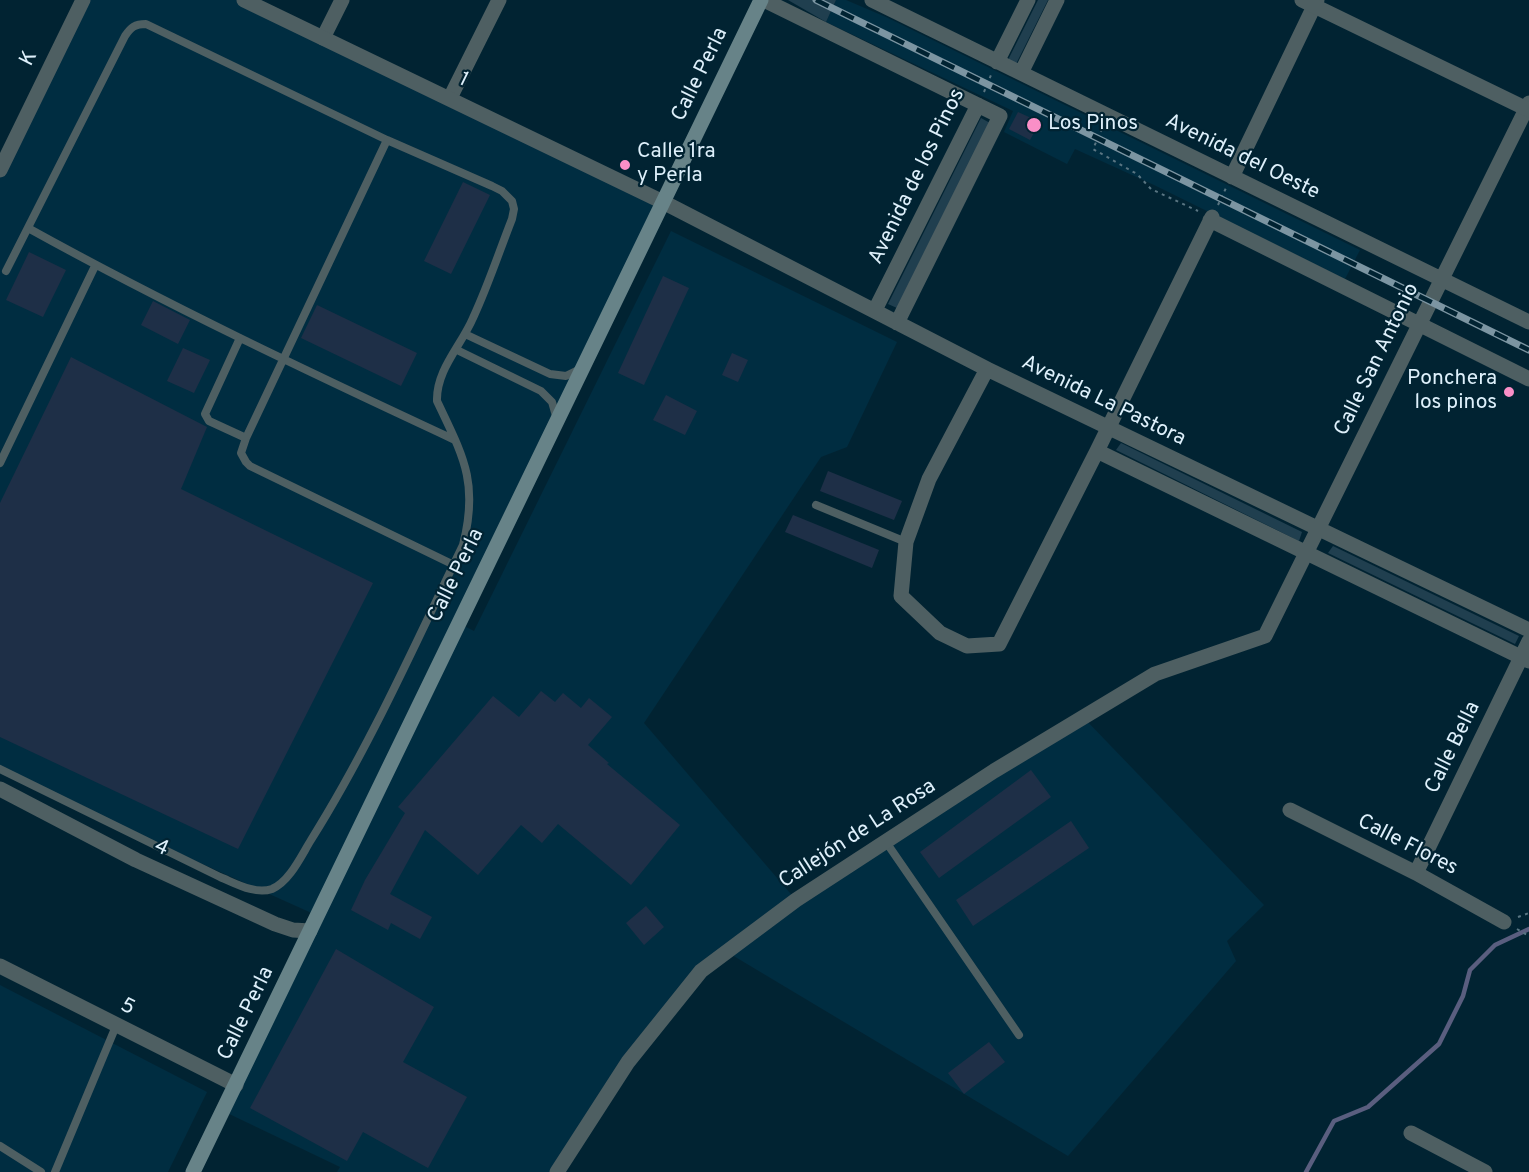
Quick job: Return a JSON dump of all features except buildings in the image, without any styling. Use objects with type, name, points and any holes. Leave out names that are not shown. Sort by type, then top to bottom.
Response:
[{"type":"main road","name":"Calle Perla","points":[[193,1172],[763,0]]},
{"type":"street","name":"K","points":[[0,170],[5,144],[84,0]]},
{"type":"street","name":"1","points":[[244,0],[663,202]]},
{"type":"street","points":[[323,38],[342,0]]},
{"type":"street","points":[[450,98],[499,0]]},
{"type":"street","points":[[763,0],[1000,116],[897,323]]},
{"type":"street","name":"Avenida del Oeste","points":[[872,0],[1529,322]]},
{"type":"street","points":[[997,62],[1028,0]]},
{"type":"street","points":[[1021,73],[1057,0]]},
{"type":"street","points":[[1232,177],[1311,2],[1528,107]]},
{"type":"street","name":"Avenida de los Pinos","points":[[875,310],[978,105]]},
{"type":"street","name":"Calle San Antonio","points":[[1265,636],[1528,107]]},
{"type":"street","name":"Avenida La Pastora","points":[[663,202],[987,369],[1529,630]]},
{"type":"street","points":[[987,369],[930,479],[906,542],[901,596],[940,633],[967,646],[999,644],[1211,219],[1529,379]]},
{"type":"street","points":[[1097,451],[1525,659]]},
{"type":"street","name":"Callejón de La Rosa","points":[[557,1172],[628,1062],[701,971],[796,900],[994,771],[1155,674],[1265,636]]},
{"type":"street","name":"Calle Bella","points":[[1416,873],[1525,659],[1529,641]]},
{"type":"street","name":"4","points":[[0,789],[136,860],[264,920],[285,928],[310,931]]},
{"type":"street","name":"Calle Flores","points":[[1290,810],[1416,873],[1504,922]]},
{"type":"street","name":"5","points":[[0,966],[236,1085]]},
{"type":"street","points":[[1411,1133],[1485,1172]]},
{"type":"lane","points":[[0,769],[220,877],[258,891],[271,889],[285,879],[334,802],[386,705],[463,545],[469,524],[468,475],[437,402],[437,391],[442,373],[457,350],[482,298],[514,209],[512,201],[502,191],[492,186],[387,140],[153,27],[136,24],[125,36],[6,271]]},
{"type":"lane","points":[[387,140],[246,438],[241,453],[250,466],[454,565]]},
{"type":"lane","points":[[28,228],[95,266],[283,360],[455,440]]},
{"type":"lane","points":[[0,463],[95,266]]},
{"type":"lane","points":[[465,334],[542,371],[558,376],[575,373],[588,360]]},
{"type":"lane","points":[[240,338],[205,414],[208,421],[246,438]]},
{"type":"lane","points":[[457,350],[541,390],[548,396],[555,408],[556,423]]},
{"type":"lane","points":[[816,505],[906,542]]},
{"type":"lane","points":[[886,842],[1019,1035]]},
{"type":"lane","points":[[55,1172],[116,1026]]},
{"type":"lane","points":[[0,1146],[40,1172]]},
{"type":"path","name":"Avenida de los Pinos","points":[[978,105],[997,62]]},
{"type":"path","points":[[1110,117],[1093,149],[1137,174],[1151,189],[1211,219],[1232,177]]},
{"type":"shaded area","points":[[83,0],[244,0],[663,202],[458,623],[474,631],[671,231],[897,342],[847,447],[821,457],[644,723],[796,900],[1083,717],[1264,905],[1227,941],[1236,961],[1068,1156],[727,952],[701,971],[557,1172],[337,1172],[340,1167],[223,1111],[316,915],[0,773],[0,170]]},
{"type":"shaded area","points":[[788,0],[836,0],[826,22]]},
{"type":"shaded area","points":[[836,0],[846,0],[886,17],[1360,250],[1345,279],[1154,185],[1075,149],[1067,164],[1004,132],[1013,111],[826,22]]},
{"type":"shaded area","points":[[1038,0],[1048,0],[1016,64],[1008,60]]},
{"type":"shaded area","points":[[981,118],[990,123],[897,308],[888,304]]},
{"type":"shaded area","points":[[1121,443],[1302,532],[1299,541],[1116,450]]},
{"type":"shaded area","points":[[1333,546],[1519,636],[1515,644],[1328,553]]},
{"type":"shaded area","points":[[0,985],[207,1092],[168,1172],[0,1172]]},
{"type":"waterway","points":[[1306,1172],[1334,1121],[1368,1107],[1439,1044],[1463,996],[1470,970],[1495,945],[1529,929]]},
{"type":"railway","points":[[816,0],[1529,350]]},
{"type":"place","name":"Los Pinos","points":[[1034,125]]},
{"type":"place","name":"Calle 1ra y Perla","points":[[625,165]]},
{"type":"place","name":"Ponchera los pinos","points":[[1509,392]]}]
